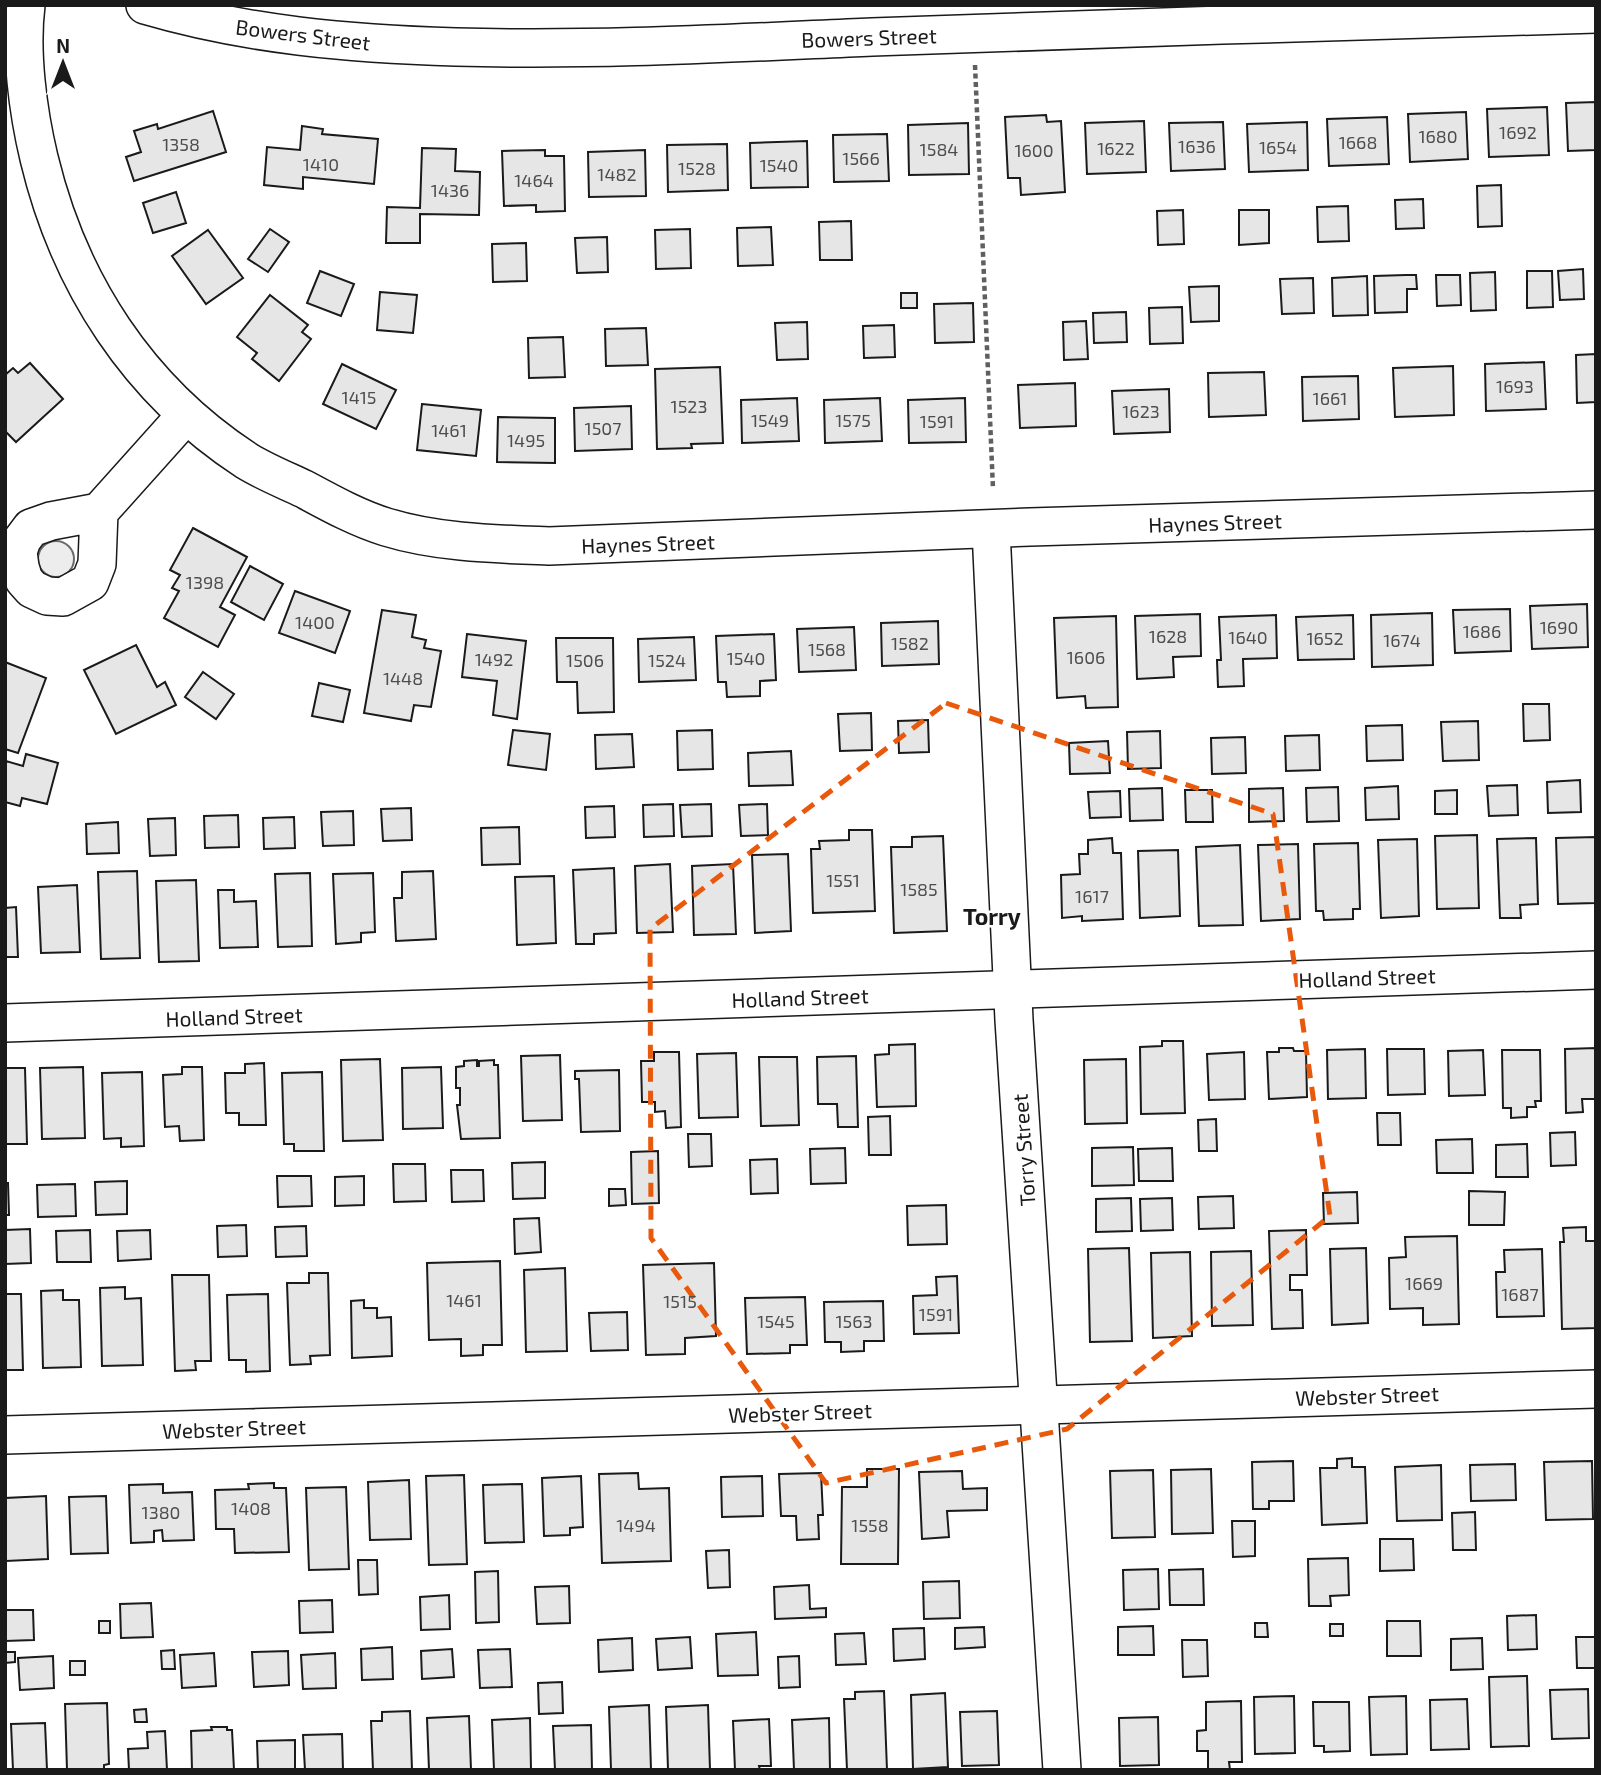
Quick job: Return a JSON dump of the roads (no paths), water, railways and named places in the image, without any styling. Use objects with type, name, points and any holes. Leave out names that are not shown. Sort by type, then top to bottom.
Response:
[{"type":"street","name":"Haynes Street","points":[[26,5],[31,125],[50,200],[80,275],[114,332],[186,415],[248,461],[348,512],[386,527],[444,539],[491,544],[583,545],[1596,510]]},
{"type":"street","name":"Bowers Street","points":[[145,5],[196,19],[301,37],[415,46],[546,49],[1596,14]]},
{"type":"street","points":[[99,512],[186,415]]},
{"type":"street","name":"Torry Street","points":[[991,530],[1013,989],[1062,1770]]},
{"type":"street","name":"Holland Street","points":[[5,1023],[1596,970]]},
{"type":"street","name":"Webster Street","points":[[5,1435],[1596,1389]]},
{"type":"district","name":"Torry","points":[[992,916]]}]
